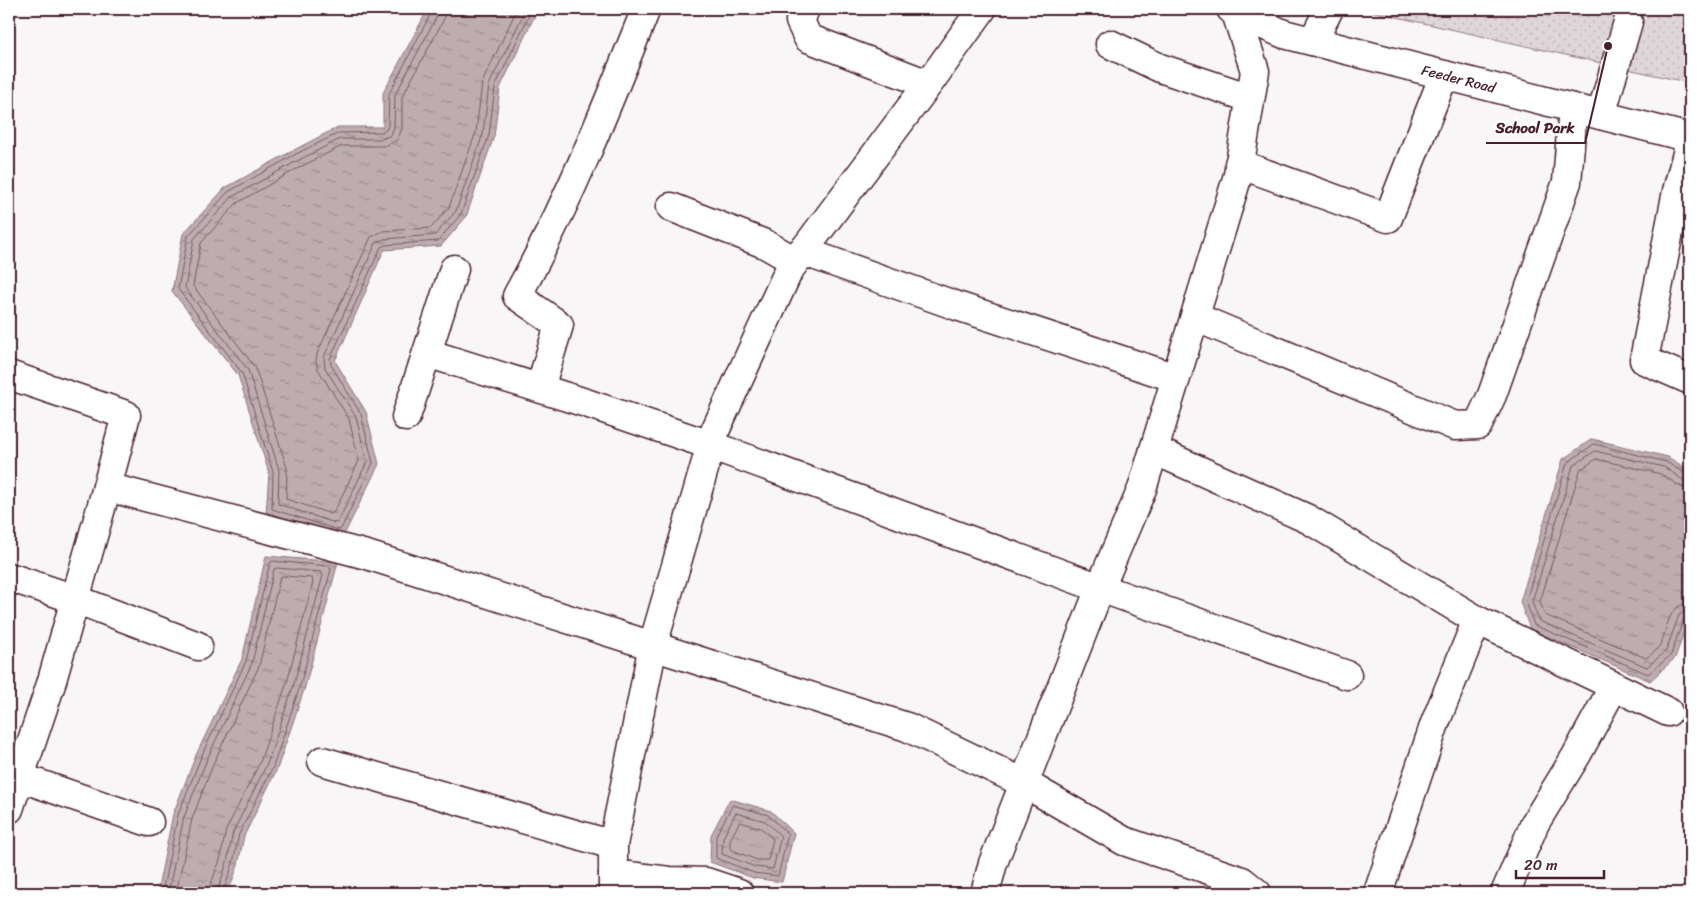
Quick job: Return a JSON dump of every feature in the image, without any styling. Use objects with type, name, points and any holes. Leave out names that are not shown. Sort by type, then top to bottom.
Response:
[{"type":"street","points":[[540,388],[559,326],[517,296],[533,267],[599,129],[646,9]]},
{"type":"street","points":[[805,9],[800,21],[808,38],[928,84]]},
{"type":"street","points":[[739,893],[706,882],[670,881],[613,884],[613,845],[653,645],[715,431],[789,270],[982,9]]},
{"type":"street","points":[[1313,42],[1329,9]]},
{"type":"street","points":[[985,893],[993,863],[1024,783],[1100,588],[1142,489],[1238,175],[1255,71],[1234,11]]},
{"type":"street","name":"Feeder Road","points":[[1234,11],[1284,34],[1601,115],[1690,140]]},
{"type":"street","points":[[1601,115],[1628,22]]},
{"type":"street","points":[[1110,44],[1160,68],[1250,98]]},
{"type":"street","points":[[1239,164],[1388,218],[1444,75]]},
{"type":"street","points":[[1195,317],[1455,426],[1478,425],[1492,395],[1567,182],[1573,108]]},
{"type":"street","points":[[1690,140],[1677,190],[1644,360],[1690,380]]},
{"type":"street","points":[[671,207],[798,256],[1176,378]]},
{"type":"street","points":[[406,417],[454,268]]},
{"type":"street","points":[[427,353],[540,388],[710,445],[1100,588],[1346,675]]},
{"type":"street","points":[[9,374],[126,416],[50,684],[9,809]]},
{"type":"street","points":[[1154,450],[1308,519],[1477,620],[1668,712]]},
{"type":"street","points":[[107,487],[367,555],[907,727],[1024,783],[1124,841],[1242,881],[1257,893]]},
{"type":"street","points":[[9,577],[75,599],[198,646]]},
{"type":"street","points":[[1378,893],[1435,723],[1477,620]]},
{"type":"street","points":[[1505,893],[1535,823],[1576,756],[1614,686]]},
{"type":"street","points":[[322,761],[613,845]]},
{"type":"street","points":[[19,777],[149,822]]},
{"type":"shaded area","points":[[1361,9],[1690,9],[1690,83]]},
{"type":"water","points":[[428,9],[538,9],[500,88],[494,136],[466,217],[441,246],[384,250],[335,361],[366,412],[379,464],[343,537],[266,513],[269,473],[238,375],[172,291],[183,234],[225,188],[338,127],[383,127],[383,93]]},
{"type":"water","points":[[1592,439],[1668,457],[1690,471],[1690,616],[1675,658],[1650,681],[1530,629],[1520,602],[1563,459]]},
{"type":"water","points":[[266,556],[338,562],[305,687],[277,769],[244,836],[238,865],[228,893],[157,893],[173,814],[196,755],[242,659]]},
{"type":"water","points":[[730,799],[771,811],[794,833],[782,882],[753,878],[710,862],[711,835]]},
{"type":"place","name":"School Park","points":[[1608,46]]}]
